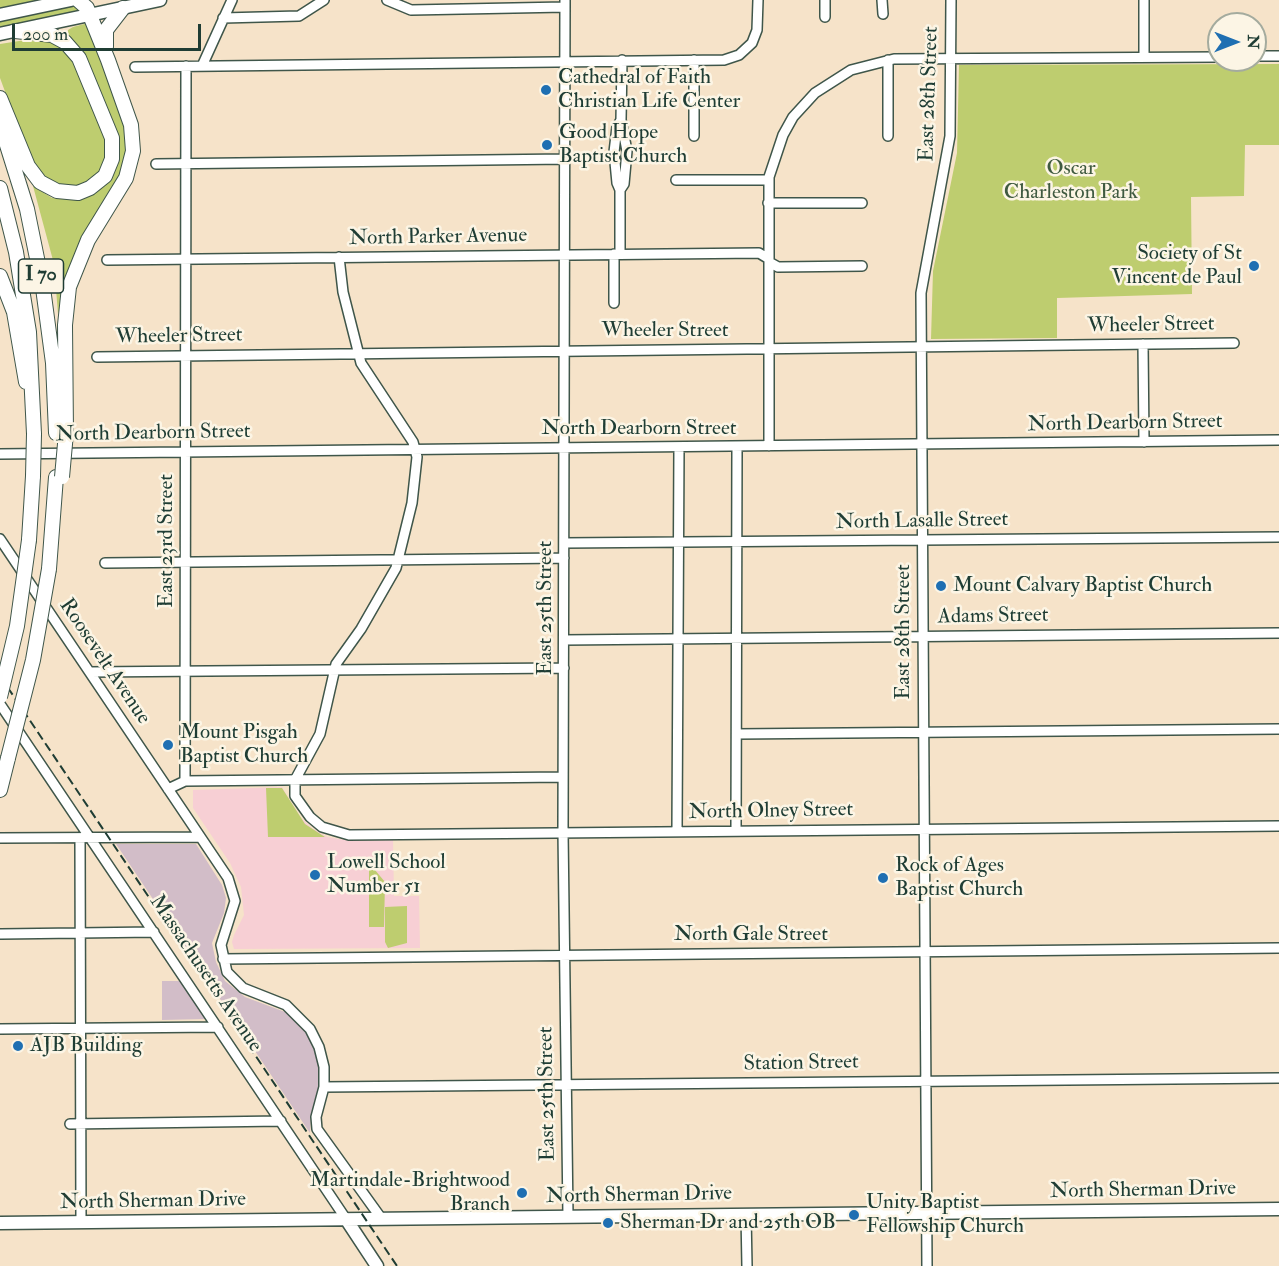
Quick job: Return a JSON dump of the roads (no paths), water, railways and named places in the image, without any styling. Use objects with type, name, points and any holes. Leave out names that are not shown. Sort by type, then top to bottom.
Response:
[{"type":"highway","points":[[61,433],[65,325],[69,287],[84,248],[126,177],[132,160],[131,125],[90,15],[78,0]]},
{"type":"highway","points":[[108,60],[104,40],[106,30],[123,8]]},
{"type":"highway","points":[[0,98],[28,166],[46,186],[63,193],[78,193],[90,188],[105,176],[112,159],[112,138],[79,58],[65,42],[52,35],[15,31]]},
{"type":"highway","name":"I 70","points":[[0,123],[27,209],[42,281],[61,433],[59,477],[49,569],[33,660],[0,790]]},
{"type":"highway","name":"I 70","points":[[0,188],[26,310],[33,364],[34,434],[29,540],[17,626],[0,697]]},
{"type":"highway","points":[[0,276],[14,312],[34,434]]},
{"type":"main road","points":[[0,15],[71,0]]},
{"type":"main road","points":[[0,34],[160,0]]},
{"type":"main road","name":"North Sherman Drive","points":[[0,1223],[1279,1209]]},
{"type":"main road","name":"Massachusetts Avenue","points":[[346,1219],[377,1266]]},
{"type":"street","points":[[202,66],[232,0]]},
{"type":"street","points":[[223,18],[298,16],[324,0]]},
{"type":"street","points":[[387,0],[411,10],[565,4]]},
{"type":"street","points":[[135,67],[694,60],[734,57],[747,49],[753,41],[757,30],[758,0]]},
{"type":"street","points":[[825,0],[825,17]]},
{"type":"street","points":[[882,0],[883,14]]},
{"type":"street","name":"East 28th Street","points":[[927,1266],[922,829],[922,281],[943,184],[950,136],[951,0]]},
{"type":"street","points":[[1144,0],[1144,57]]},
{"type":"street","name":"East 25th Street","points":[[565,4],[566,448],[563,832],[568,1216]]},
{"type":"street","points":[[769,446],[768,203],[770,180],[782,137],[793,117],[824,86],[856,68],[888,60],[1207,57]]},
{"type":"street","points":[[614,303],[620,190],[617,183],[615,152],[617,127],[621,120],[622,60]]},
{"type":"street","points":[[694,60],[694,136]]},
{"type":"street","points":[[888,60],[888,136]]},
{"type":"street","name":"East 23rd Street","points":[[185,781],[186,66]]},
{"type":"street","points":[[156,164],[566,159]]},
{"type":"street","points":[[676,180],[770,180]]},
{"type":"street","points":[[768,203],[862,203]]},
{"type":"street","name":"North Parker Avenue","points":[[107,260],[760,253],[778,267],[862,266]]},
{"type":"street","points":[[295,780],[320,734],[334,670],[393,576],[412,503],[417,449],[368,376],[358,353],[343,292],[339,257]]},
{"type":"street","points":[[1143,344],[1144,442]]},
{"type":"street","name":"Wheeler Street","points":[[97,357],[1234,344]]},
{"type":"street","name":"North Dearborn Street","points":[[0,454],[1279,440]]},
{"type":"street","points":[[736,831],[737,446]]},
{"type":"street","points":[[677,831],[680,447]]},
{"type":"street","name":"North Lasalle Street","points":[[564,543],[1279,537]]},
{"type":"street","name":"Roosevelt Avenue","points":[[0,539],[228,878],[234,896],[233,912],[221,945],[223,959]]},
{"type":"street","points":[[105,562],[564,558]]},
{"type":"street","name":"Adams Street","points":[[564,640],[1279,633]]},
{"type":"street","points":[[90,672],[564,668]]},
{"type":"street","name":"Massachusetts Avenue","points":[[0,704],[85,838],[153,932],[346,1219]]},
{"type":"street","points":[[736,734],[1279,729]]},
{"type":"street","points":[[168,789],[185,781],[563,777]]},
{"type":"street","name":"North Olney Street","points":[[295,780],[295,796],[310,817],[327,830],[342,834],[1279,826]]},
{"type":"street","points":[[0,838],[200,837]]},
{"type":"street","points":[[81,1222],[81,933],[85,838]]},
{"type":"street","points":[[1,934],[153,932]]},
{"type":"street","name":"North Gale Street","points":[[223,959],[1279,948]]},
{"type":"street","points":[[223,959],[227,972],[240,986],[278,1000],[305,1023],[322,1054],[324,1087],[316,1113],[316,1125],[381,1218]]},
{"type":"street","points":[[0,1029],[218,1027]]},
{"type":"street","name":"Station Street","points":[[324,1087],[1279,1078]]},
{"type":"street","points":[[70,1124],[280,1121]]},
{"type":"street","points":[[746,1214],[747,1266]]},
{"type":"railway","points":[[0,676],[397,1266]]},
{"type":"place","name":"Cathedral of Faith Christian Life Center","points":[[546,90]]},
{"type":"place","name":"Good Hope Baptist Church","points":[[547,145]]},
{"type":"place","name":"Society of St Vincent de Paul","points":[[1254,266]]},
{"type":"place","name":"Mount Calvary Baptist Church","points":[[941,586]]},
{"type":"place","name":"Mount Pisgah Baptist Church","points":[[168,745]]},
{"type":"place","name":"Lowell School Number 51","points":[[315,875]]},
{"type":"place","name":"Rock of Ages Baptist Church","points":[[883,878]]},
{"type":"place","name":"AJB Building","points":[[18,1046]]},
{"type":"place","name":"Martindale-Brightwood Branch","points":[[522,1193]]},
{"type":"place","name":"Unity Baptist Fellowship Church","points":[[854,1215]]},
{"type":"place","name":"Sherman Dr and 25th OB","points":[[608,1223]]},
{"type":"park label","name":"Oscar Charleston Park","points":[[1071,181]]}]
